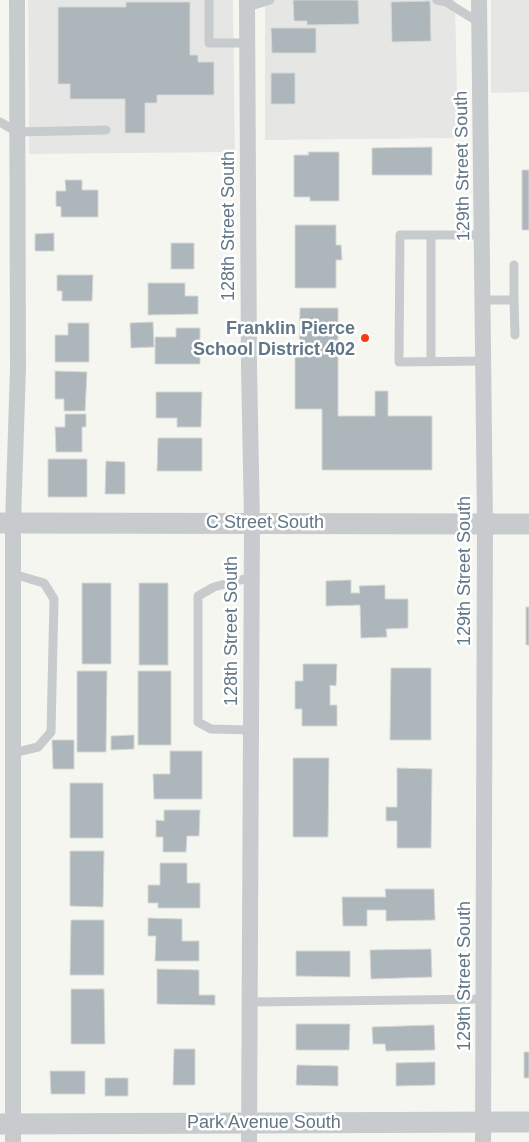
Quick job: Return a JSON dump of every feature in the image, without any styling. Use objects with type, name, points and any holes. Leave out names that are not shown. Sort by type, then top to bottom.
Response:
[{"type":"street","points":[[8,1130],[13,753],[13,574],[7,523],[18,368],[17,0]]},
{"type":"street","name":"129th Street South","points":[[479,0],[485,524],[483,1132]]},
{"type":"street","name":"128th Street South","points":[[248,4],[248,366],[252,522],[249,1132]]},
{"type":"street","name":"C Street South","points":[[7,523],[529,524]]},
{"type":"street","name":"Park Avenue South","points":[[8,1130],[483,1132],[529,1122]]},
{"type":"lane","points":[[209,0],[209,43],[248,43]]},
{"type":"lane","points":[[248,4],[270,0]]},
{"type":"lane","points":[[437,0],[446,2],[480,23]]},
{"type":"lane","points":[[0,122],[17,132],[106,130]]},
{"type":"lane","points":[[483,235],[400,235],[399,362],[484,361]]},
{"type":"lane","points":[[431,235],[431,362]]},
{"type":"lane","points":[[514,265],[515,335]]},
{"type":"lane","points":[[483,300],[514,300]]},
{"type":"lane","points":[[13,574],[44,583],[54,600],[50,732],[38,747],[13,753]]},
{"type":"lane","points":[[251,730],[211,729],[198,722],[198,596],[214,587],[252,577]]},
{"type":"lane","points":[[250,1002],[484,998]]},
{"type":"shaded area","points":[[28,0],[233,0],[235,152],[29,154]]},
{"type":"shaded area","points":[[265,0],[455,0],[458,138],[265,140]]},
{"type":"shaded area","points":[[491,0],[529,0],[529,92],[491,93]]},
{"type":"building","points":[[293,0],[358,0],[359,24],[307,25],[307,21],[294,21]]},
{"type":"building","points":[[430,1],[431,41],[392,42],[391,2]]},
{"type":"building","points":[[126,2],[190,2],[190,55],[198,55],[198,62],[214,62],[214,95],[157,95],[157,103],[145,103],[145,133],[125,133],[125,99],[70,99],[70,84],[58,84],[58,7],[126,7]]},
{"type":"building","points":[[271,28],[316,28],[316,53],[272,53]]},
{"type":"building","points":[[271,73],[295,73],[295,104],[271,104]]},
{"type":"building","points":[[432,147],[432,175],[372,175],[372,148]]},
{"type":"building","points":[[308,152],[339,152],[339,201],[310,201],[310,197],[294,197],[294,155],[309,155]]},
{"type":"building","points":[[522,170],[529,170],[529,230],[522,230]]},
{"type":"building","points":[[65,180],[82,180],[82,190],[98,190],[98,217],[61,217],[61,207],[56,206],[56,191],[66,191]]},
{"type":"building","points":[[295,225],[336,225],[336,245],[341,245],[342,260],[336,260],[336,288],[295,288]]},
{"type":"building","points":[[54,233],[54,251],[35,251],[35,234]]},
{"type":"building","points":[[171,243],[194,243],[194,269],[171,269]]},
{"type":"building","points":[[57,275],[93,275],[92,301],[62,301],[62,291],[57,291]]},
{"type":"building","points":[[148,283],[185,283],[185,296],[198,296],[198,314],[148,315]]},
{"type":"building","points":[[300,308],[338,308],[338,416],[375,416],[375,391],[388,391],[388,416],[432,416],[432,470],[322,470],[322,409],[295,409],[295,357],[299,357]]},
{"type":"building","points":[[153,322],[154,347],[131,348],[130,323]]},
{"type":"building","points":[[68,323],[89,323],[89,362],[55,362],[55,335],[68,335]]},
{"type":"building","points":[[176,328],[200,328],[200,364],[155,364],[155,337],[176,337]]},
{"type":"building","points":[[55,371],[87,372],[85,411],[64,411],[64,399],[55,399]]},
{"type":"building","points":[[156,392],[202,392],[201,427],[177,427],[177,418],[156,418]]},
{"type":"building","points":[[65,414],[86,414],[86,427],[82,427],[82,452],[56,452],[55,427],[65,427]]},
{"type":"building","points":[[158,438],[202,438],[202,471],[157,471]]},
{"type":"building","points":[[48,459],[87,459],[87,497],[48,497]]},
{"type":"building","points":[[106,461],[125,462],[125,494],[105,494]]},
{"type":"building","points":[[351,580],[351,593],[360,593],[359,586],[385,585],[385,599],[408,599],[408,628],[386,629],[387,637],[361,638],[360,605],[326,606],[326,581]]},
{"type":"building","points":[[82,583],[111,583],[111,664],[82,664]]},
{"type":"building","points":[[139,583],[168,583],[168,665],[139,665]]},
{"type":"building","points":[[526,607],[529,607],[529,645],[526,645]]},
{"type":"building","points":[[303,664],[337,664],[336,686],[330,685],[330,705],[337,705],[337,726],[302,726],[302,709],[295,709],[295,681],[303,681]]},
{"type":"building","points":[[391,668],[431,668],[431,740],[390,740]]},
{"type":"building","points":[[77,671],[107,671],[106,752],[77,752]]},
{"type":"building","points":[[138,671],[171,671],[171,745],[138,745]]},
{"type":"building","points":[[134,735],[134,749],[111,750],[111,736]]},
{"type":"building","points":[[52,740],[74,740],[74,769],[53,769]]},
{"type":"building","points":[[170,751],[202,751],[202,799],[154,799],[153,774],[170,774]]},
{"type":"building","points":[[293,758],[329,758],[328,837],[293,837]]},
{"type":"building","points":[[397,768],[432,769],[431,848],[397,848],[397,821],[386,821],[386,807],[397,807]]},
{"type":"building","points":[[70,783],[103,783],[103,838],[70,838]]},
{"type":"building","points":[[164,810],[200,810],[199,836],[187,836],[186,852],[163,852],[163,837],[156,837],[156,820],[164,821]]},
{"type":"building","points":[[70,851],[104,851],[103,907],[70,906]]},
{"type":"building","points":[[160,863],[187,863],[187,883],[200,883],[200,908],[158,908],[158,903],[148,903],[148,885],[160,885]]},
{"type":"building","points":[[385,889],[434,889],[435,920],[386,921],[386,910],[367,910],[367,926],[343,926],[342,897],[386,897]]},
{"type":"building","points":[[148,918],[182,919],[182,941],[199,941],[199,961],[155,961],[156,936],[148,936]]},
{"type":"building","points":[[71,920],[104,920],[104,975],[70,975]]},
{"type":"building","points":[[431,949],[432,977],[371,979],[370,950]]},
{"type":"building","points":[[296,951],[350,951],[350,977],[296,976]]},
{"type":"building","points":[[157,969],[199,970],[199,995],[215,995],[215,1005],[157,1004]]},
{"type":"building","points":[[71,989],[104,989],[105,1044],[71,1044]]},
{"type":"building","points":[[296,1024],[350,1024],[349,1050],[296,1050]]},
{"type":"building","points":[[434,1025],[435,1050],[386,1051],[385,1044],[373,1044],[372,1027]]},
{"type":"building","points":[[174,1049],[195,1049],[195,1085],[173,1085]]},
{"type":"building","points":[[524,1052],[529,1052],[529,1078],[524,1078]]},
{"type":"building","points":[[435,1062],[435,1085],[396,1086],[396,1063]]},
{"type":"building","points":[[297,1065],[338,1066],[338,1086],[296,1085]]},
{"type":"building","points":[[50,1071],[85,1071],[85,1094],[51,1094]]},
{"type":"building","points":[[105,1078],[128,1078],[128,1096],[105,1096]]},
{"type":"place","name":"Franklin Pierce School District 402","points":[[365,338]]}]
